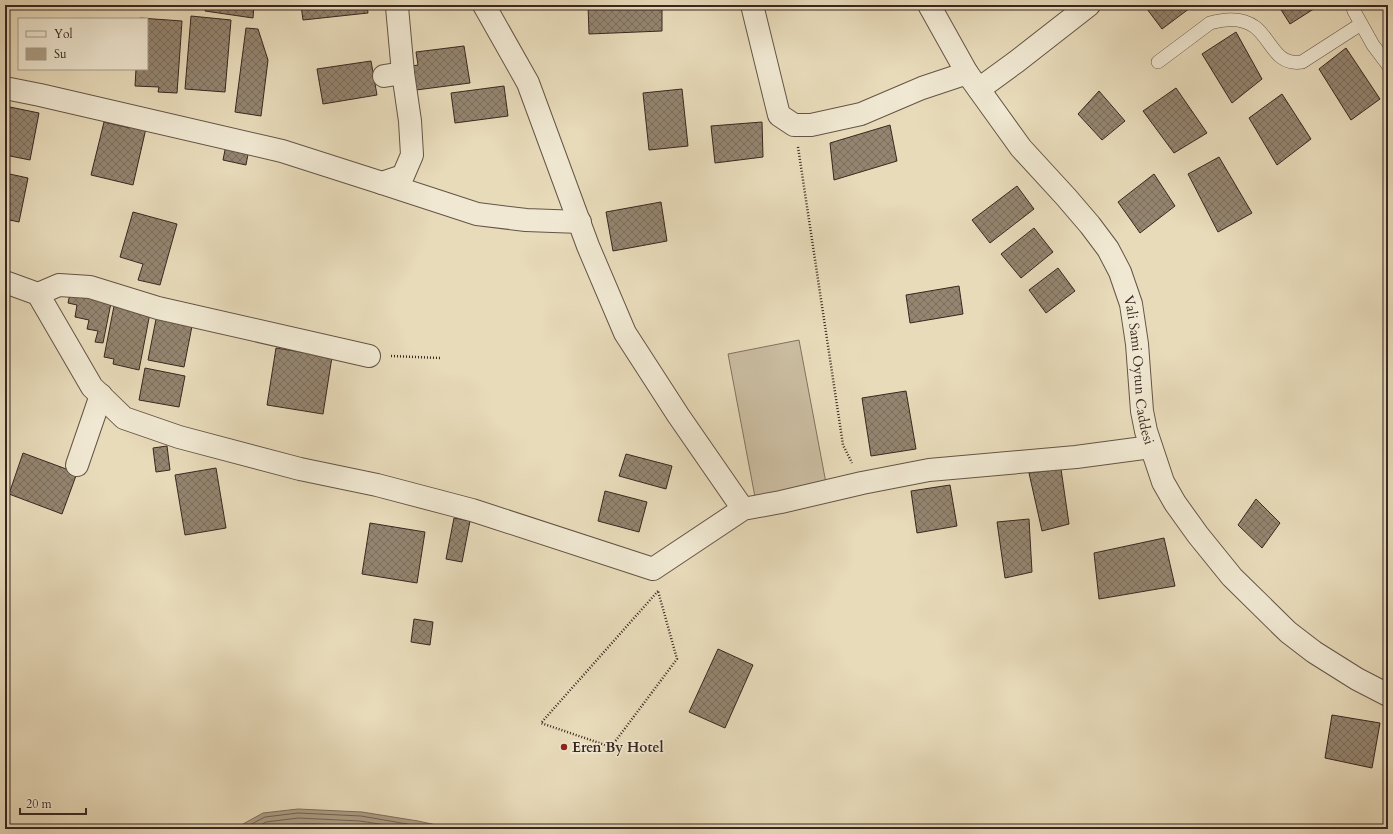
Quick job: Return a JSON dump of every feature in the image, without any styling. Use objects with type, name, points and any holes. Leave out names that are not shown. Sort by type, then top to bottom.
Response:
[{"type":"street","points":[[382,183],[403,176],[412,155],[410,121],[394,74],[398,5]]},
{"type":"street","points":[[484,5],[528,83],[588,246],[625,333],[678,415],[744,509]]},
{"type":"street","points":[[752,5],[779,115],[794,125],[812,126],[861,114],[922,88],[973,81],[1016,62],[1089,5]]},
{"type":"street","name":"Vali Sami Oytun Caddesi","points":[[929,5],[973,81],[1021,148],[1066,197],[1108,249],[1120,272],[1130,304],[1137,344],[1142,411],[1150,447],[1163,482],[1175,503],[1198,535],[1232,577],[1288,632],[1314,652],[1388,696]]},
{"type":"street","points":[[5,88],[86,105],[282,151],[477,214],[526,220],[580,222]]},
{"type":"street","points":[[5,282],[38,294],[92,387],[124,418],[179,437],[300,469],[376,485],[472,510],[653,569],[744,509],[929,470],[1076,457],[1150,447]]},
{"type":"street","points":[[38,294],[59,285],[90,287],[158,308],[369,356]]},
{"type":"street","points":[[77,465],[101,395]]},
{"type":"lane","points":[[1352,5],[1373,45],[1388,65]]},
{"type":"lane","points":[[1158,62],[1210,24],[1219,21],[1238,20],[1255,27],[1280,56],[1290,62],[1296,63],[1302,62],[1361,24]]},
{"type":"path","points":[[794,125],[843,445],[862,483]]},
{"type":"path","points":[[369,356],[440,358]]},
{"type":"path","points":[[658,590],[677,659],[612,747],[541,723],[658,590]]},
{"type":"shaded area","points":[[799,340],[826,483],[755,497],[728,354]]},
{"type":"water","points":[[298,809],[362,812],[418,821],[455,829],[234,829],[263,813]]},
{"type":"building","points":[[206,5],[254,5],[253,18],[205,11]]},
{"type":"building","points":[[301,5],[367,5],[368,13],[303,20]]},
{"type":"building","points":[[588,5],[662,5],[662,31],[589,34]]},
{"type":"building","points":[[1144,5],[1194,5],[1162,29]]},
{"type":"building","points":[[1278,5],[1320,5],[1290,24]]},
{"type":"building","points":[[191,16],[231,20],[225,92],[185,89]]},
{"type":"building","points":[[148,19],[182,21],[177,93],[158,92],[159,87],[135,86],[136,70],[148,70]]},
{"type":"building","points":[[246,28],[258,29],[268,60],[261,116],[235,112]]},
{"type":"building","points":[[1236,32],[1262,79],[1232,103],[1202,54]]},
{"type":"building","points":[[464,46],[470,83],[416,90],[412,66],[418,65],[416,52]]},
{"type":"building","points":[[1346,48],[1380,99],[1351,120],[1319,69]]},
{"type":"building","points":[[371,61],[377,95],[323,104],[317,69]]},
{"type":"building","points":[[504,86],[508,116],[455,123],[451,93]]},
{"type":"building","points":[[1176,88],[1207,133],[1174,153],[1143,111]]},
{"type":"building","points":[[682,89],[688,146],[649,150],[643,93]]},
{"type":"building","points":[[1099,91],[1125,121],[1102,140],[1078,114]]},
{"type":"building","points":[[1282,94],[1311,139],[1277,165],[1249,118]]},
{"type":"building","points":[[5,106],[39,113],[30,160],[5,155]]},
{"type":"building","points":[[132,121],[147,124],[133,185],[91,175],[104,122],[130,128]]},
{"type":"building","points":[[762,122],[763,157],[715,163],[711,126]]},
{"type":"building","points":[[890,125],[897,161],[834,180],[830,143]]},
{"type":"building","points":[[226,145],[249,149],[246,165],[223,160]]},
{"type":"building","points":[[1219,157],[1252,213],[1218,232],[1188,174]]},
{"type":"building","points":[[5,173],[28,178],[19,222],[5,219]]},
{"type":"building","points":[[1154,174],[1175,206],[1140,233],[1118,202]]},
{"type":"building","points":[[1017,186],[1034,209],[990,243],[972,220]]},
{"type":"building","points":[[661,202],[667,241],[613,251],[606,212]]},
{"type":"building","points":[[133,212],[177,224],[160,285],[138,280],[143,264],[120,257]]},
{"type":"building","points":[[1034,228],[1053,252],[1021,278],[1001,254]]},
{"type":"building","points":[[1058,268],[1075,291],[1046,313],[1029,290]]},
{"type":"building","points":[[959,286],[963,314],[910,323],[906,295]]},
{"type":"building","points":[[71,289],[112,298],[103,343],[95,342],[98,331],[87,329],[89,320],[75,317],[77,305],[68,303]]},
{"type":"building","points":[[114,306],[150,313],[139,370],[113,364],[114,359],[104,357]]},
{"type":"building","points":[[157,314],[193,321],[184,367],[148,360]]},
{"type":"building","points":[[276,348],[332,357],[323,414],[267,405]]},
{"type":"building","points":[[145,368],[185,376],[179,407],[139,400]]},
{"type":"building","points":[[906,391],[916,449],[871,456],[862,398]]},
{"type":"building","points":[[167,446],[170,470],[156,472],[153,448]]},
{"type":"building","points":[[23,453],[77,473],[62,514],[9,494]]},
{"type":"building","points":[[626,454],[672,466],[666,489],[619,476]]},
{"type":"building","points":[[216,468],[226,528],[185,535],[175,475]]},
{"type":"building","points":[[1061,469],[1069,524],[1042,531],[1029,473]]},
{"type":"building","points":[[950,485],[957,526],[917,533],[911,491]]},
{"type":"building","points":[[605,491],[647,502],[639,532],[598,521]]},
{"type":"building","points":[[1256,499],[1280,523],[1262,548],[1238,525]]},
{"type":"building","points":[[454,518],[470,521],[462,562],[446,559]]},
{"type":"building","points":[[1029,519],[1032,572],[1005,578],[997,522]]},
{"type":"building","points":[[370,523],[425,532],[417,583],[362,574]]},
{"type":"building","points":[[1164,538],[1175,586],[1099,599],[1094,553]]},
{"type":"building","points":[[414,619],[433,622],[430,645],[411,642]]},
{"type":"building","points":[[718,649],[753,665],[725,728],[689,712]]},
{"type":"building","points":[[1332,715],[1380,723],[1372,768],[1325,758]]},
{"type":"place","name":"Eren By Hotel","points":[[564,747]]}]
